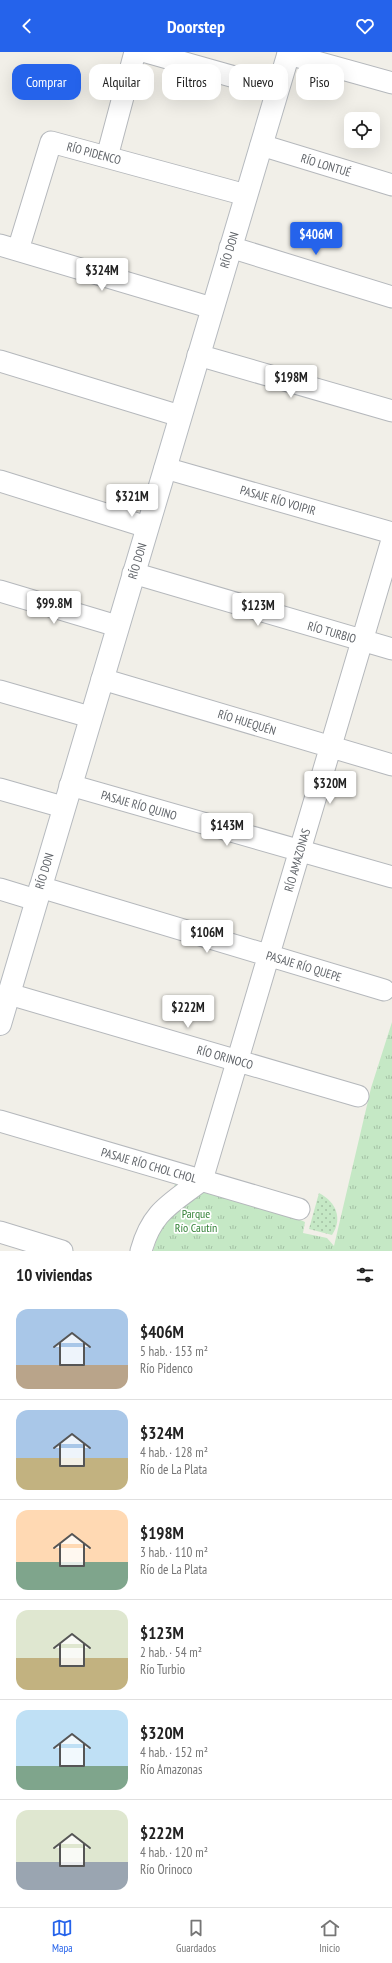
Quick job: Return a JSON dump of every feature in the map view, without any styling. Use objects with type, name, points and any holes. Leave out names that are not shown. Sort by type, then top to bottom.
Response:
[{"type":"street","points":[[107,157],[135,52]]},
{"type":"street","points":[[146,52],[229,75]]},
{"type":"street","points":[[288,53],[392,83]]},
{"type":"street","name":"RÍO DON","points":[[285,64],[288,53]]},
{"type":"street","name":"RÍO DON","points":[[0,1024],[4,992],[38,893],[275,100]]},
{"type":"street","name":"RÍO PIDENCO","points":[[9,247],[51,142],[246,195]]},
{"type":"street","name":"RÍO LONTUÉ","points":[[261,145],[392,185]]},
{"type":"street","points":[[9,247],[212,308]]},
{"type":"street","points":[[230,247],[392,296]]},
{"type":"street","points":[[198,355],[392,411]]},
{"type":"street","points":[[0,361],[180,416]]},
{"type":"street","name":"PASAJE RÍO VOIPIR","points":[[165,468],[392,533]]},
{"type":"street","points":[[0,481],[147,527]]},
{"type":"street","name":"RÍO AMAZONAS","points":[[202,1180],[239,1061],[392,540]]},
{"type":"street","name":"RÍO TURBIO","points":[[133,574],[392,649]]},
{"type":"street","points":[[0,592],[117,626]]},
{"type":"street","name":"RÍO HUEQUÉN","points":[[102,679],[392,765]]},
{"type":"street","points":[[0,691],[90,717]]},
{"type":"street","name":"PASAJE RÍO QUINO","points":[[70,785],[392,877]]},
{"type":"street","points":[[0,789],[63,807]]},
{"type":"street","name":"PASAJE RÍO QUEPE","points":[[0,889],[38,893],[269,955],[384,990]]},
{"type":"street","name":"RÍO ORINOCO","points":[[4,992],[358,1096]]},
{"type":"street","name":"PASAJE RÍO CHOL CHOL","points":[[0,1121],[298,1209]]},
{"type":"street","points":[[143,1242],[164,1208],[202,1180]]},
{"type":"street","points":[[0,1232],[62,1251]]},
{"type":"green space","name":"Parque Río Cautín","points":[[392,1022],[392,1251],[153,1251],[175,1184],[279,1210],[305,1222],[303,1233],[327,1238],[334,1246],[371,1088]]},
{"type":"green space","points":[[319,1193],[330,1201],[336,1211],[337,1223],[332,1235],[309,1229]]}]
